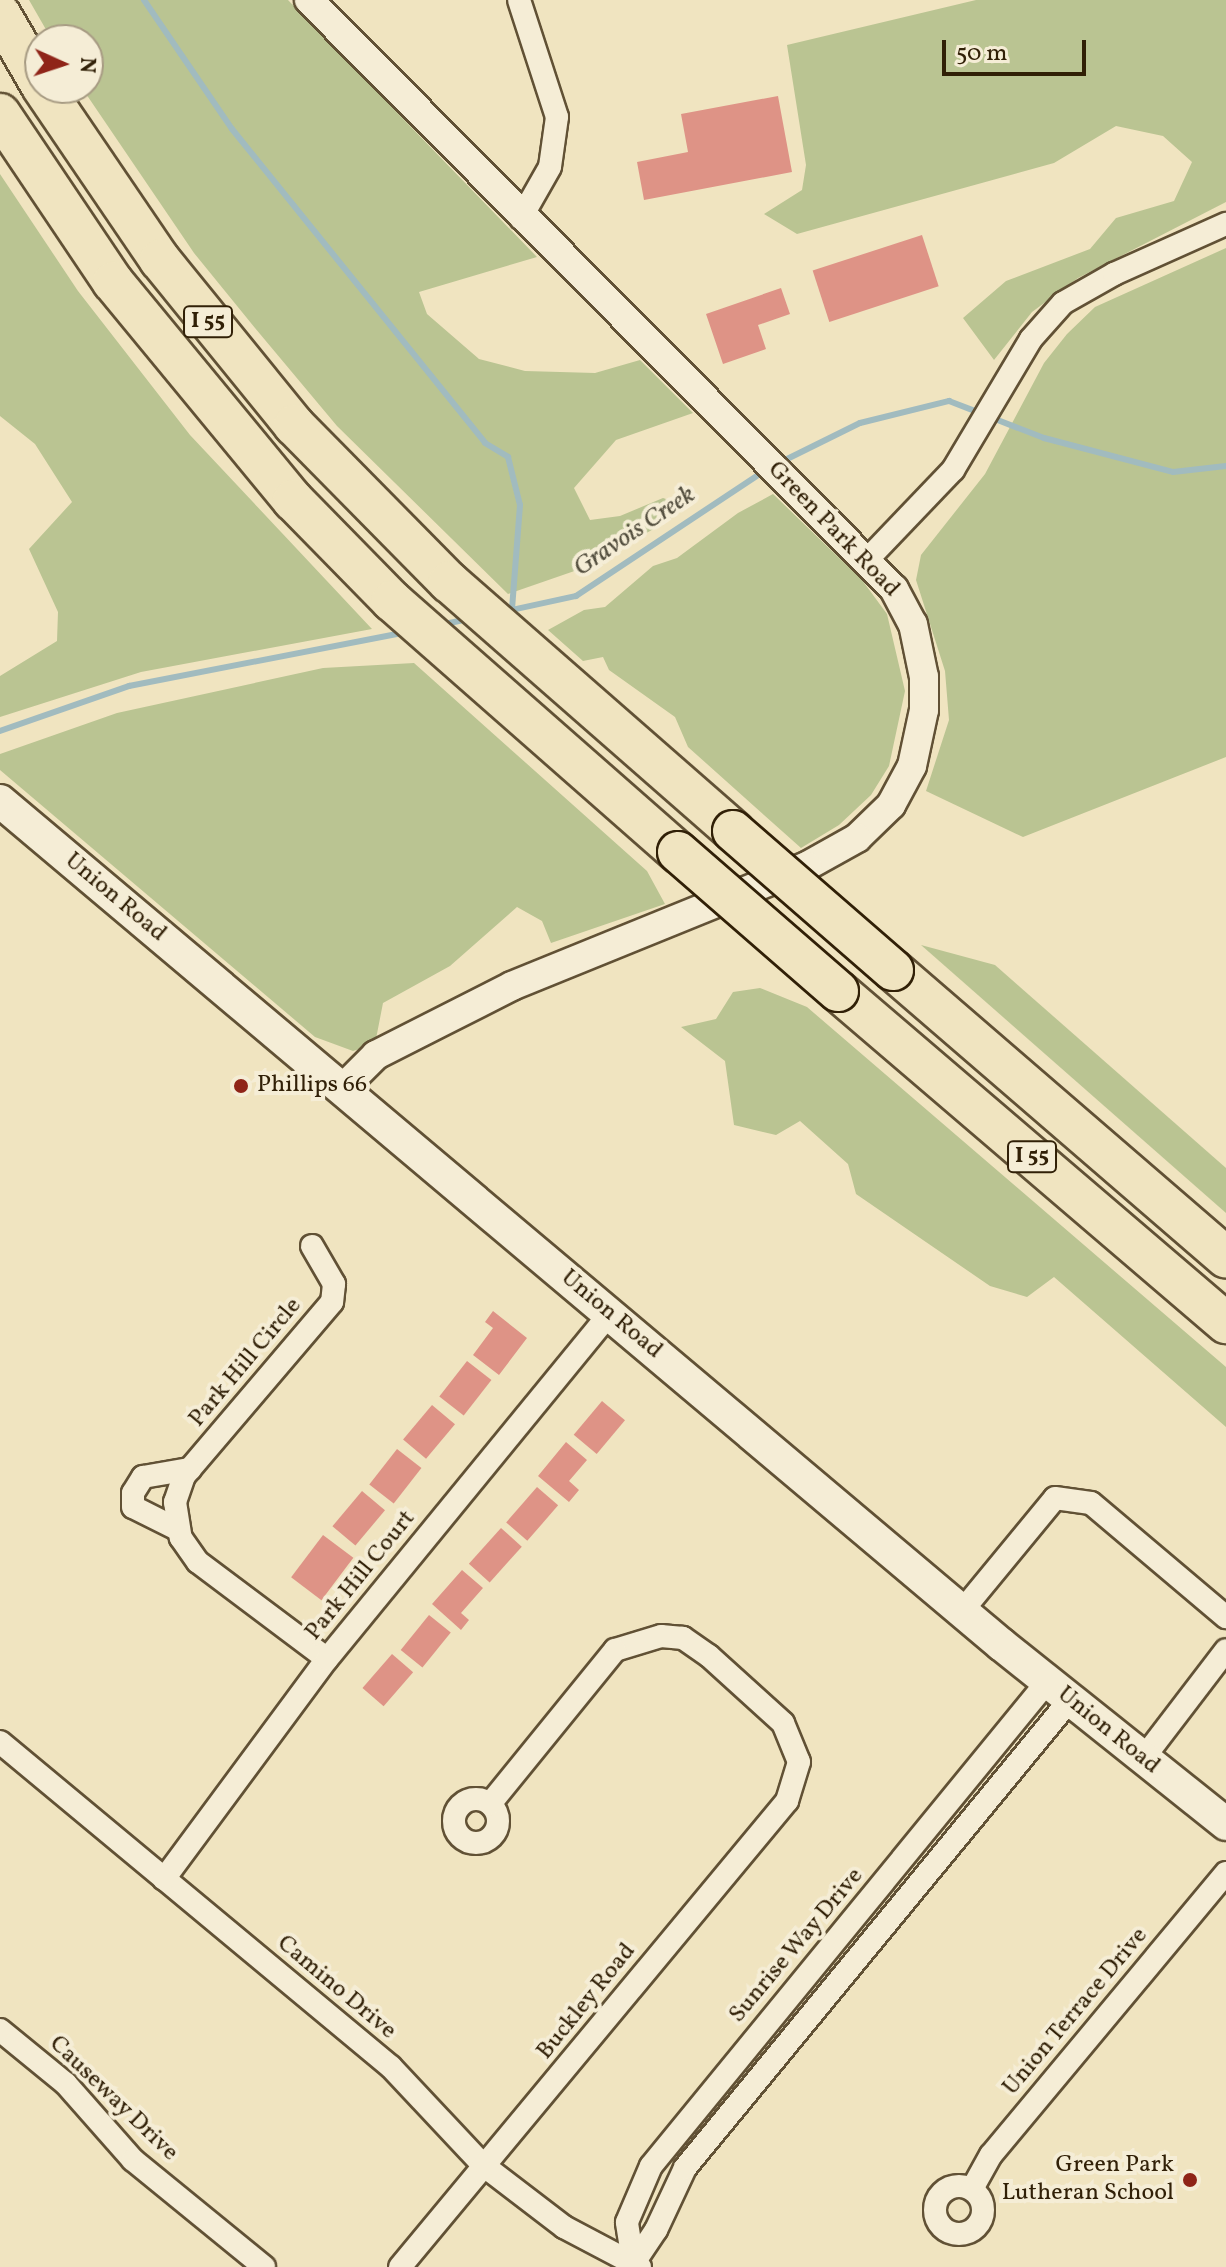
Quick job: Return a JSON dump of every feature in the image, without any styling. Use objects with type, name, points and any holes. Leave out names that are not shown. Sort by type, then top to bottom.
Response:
[{"type":"highway","points":[[0,14],[24,55]]},
{"type":"highway","name":"I 55","points":[[54,104],[133,223],[225,344],[401,535],[575,694],[1226,1257]]},
{"type":"highway","name":"I 55","points":[[0,114],[104,269],[178,366],[339,549],[510,707],[1226,1323]]},
{"type":"main road","name":"Union Road","points":[[5,806],[962,1611],[1142,1760],[1226,1824]]},
{"type":"street","name":"Green Park Road","points":[[309,0],[521,218],[866,561],[905,606],[924,677],[924,710],[912,766],[877,821],[807,866],[512,986],[376,1055],[342,1089]]},
{"type":"street","points":[[519,0],[557,117],[550,167],[521,218]]},
{"type":"street","points":[[866,561],[953,470],[1012,368],[1063,303],[1114,274],[1226,224]]},
{"type":"street","name":"Park Hill Circle","points":[[179,1530],[175,1502],[190,1469],[332,1302],[334,1284],[312,1246]]},
{"type":"street","name":"Park Hill Court","points":[[164,1879],[327,1659],[609,1314]]},
{"type":"street","points":[[190,1469],[143,1477],[133,1493],[133,1507],[179,1530],[198,1562],[327,1659]]},
{"type":"street","points":[[962,1611],[1055,1498],[1091,1503],[1226,1617]]},
{"type":"street","name":"Buckley Road","points":[[400,2267],[787,1801],[799,1762],[783,1723],[709,1656],[683,1638],[661,1636],[615,1650],[490,1804]]},
{"type":"street","points":[[1142,1760],[1226,1650]]},
{"type":"street","points":[[635,2265],[656,2230],[685,2168],[1058,1691]]},
{"type":"street","name":"Camino Drive","points":[[0,1742],[391,2067],[483,2165],[564,2227],[635,2265]]},
{"type":"street","name":"Union Terrace Drive","points":[[972,2189],[991,2155],[1226,1873]]},
{"type":"street","name":"Causeway Drive","points":[[0,2030],[66,2084],[133,2160],[264,2267]]},
{"type":"green space","points":[[29,0],[288,0],[537,257],[419,292],[427,314],[479,359],[525,371],[595,373],[640,360],[693,413],[616,440],[574,488],[590,520],[620,516],[663,498],[684,505],[666,522],[586,567],[508,594],[337,426],[194,253],[93,104],[104,104],[104,24],[43,24]]},
{"type":"green space","points":[[976,0],[1226,0],[1226,202],[1078,278],[1032,312],[994,360],[963,318],[1006,281],[1090,249],[1116,218],[1174,201],[1192,162],[1163,136],[1116,126],[1054,163],[797,234],[764,214],[802,190],[806,165],[787,45]]},
{"type":"green space","points":[[0,174],[78,291],[190,435],[372,629],[141,672],[0,717],[0,676],[57,641],[58,612],[29,549],[72,502],[35,444],[0,416]]},
{"type":"green space","points":[[1226,248],[1226,757],[1023,837],[926,791],[949,720],[945,671],[916,580],[921,555],[985,474],[1044,363],[1067,334],[1095,307]]},
{"type":"green space","points":[[773,494],[862,580],[887,614],[905,691],[889,766],[871,795],[839,825],[801,848],[688,747],[675,717],[609,670],[603,657],[583,661],[548,630],[584,610],[605,607],[653,566],[677,558],[738,513]]},
{"type":"green space","points":[[414,663],[647,871],[665,904],[551,943],[542,921],[517,907],[450,966],[383,1003],[375,1044],[353,1051],[315,1037],[0,770],[0,754],[117,713],[323,668]]},
{"type":"green space","points":[[921,945],[995,965],[1226,1168],[1226,1213]]},
{"type":"green space","points":[[760,988],[807,1007],[1226,1367],[1226,1427],[1054,1277],[1027,1297],[990,1286],[856,1194],[848,1164],[800,1121],[776,1135],[734,1125],[725,1061],[681,1027],[716,1019],[733,992]]},
{"type":"building","points":[[778,96],[792,172],[644,200],[637,162],[688,152],[681,114]]},
{"type":"building","points":[[922,235],[939,286],[829,322],[813,271]]},
{"type":"building","points":[[781,288],[790,314],[758,325],[766,349],[723,364],[706,314]]},
{"type":"building","points":[[493,1311],[527,1338],[499,1375],[473,1355],[493,1328],[485,1322]]},
{"type":"building","points":[[467,1361],[491,1380],[464,1416],[439,1396]]},
{"type":"building","points":[[602,1401],[625,1420],[597,1454],[574,1435]]},
{"type":"building","points":[[432,1405],[455,1424],[426,1459],[403,1439]]},
{"type":"building","points":[[566,1442],[587,1460],[569,1481],[579,1490],[569,1502],[538,1476]]},
{"type":"building","points":[[397,1449],[421,1468],[394,1504],[369,1484]]},
{"type":"building","points":[[537,1487],[558,1505],[527,1541],[506,1522]]},
{"type":"building","points":[[362,1491],[385,1510],[355,1546],[332,1526]]},
{"type":"building","points":[[501,1528],[522,1547],[490,1582],[469,1564]]},
{"type":"building","points":[[323,1535],[353,1558],[321,1600],[291,1577]]},
{"type":"building","points":[[462,1570],[483,1588],[461,1613],[469,1620],[461,1630],[432,1604]]},
{"type":"building","points":[[429,1615],[451,1633],[422,1668],[401,1650]]},
{"type":"building","points":[[392,1654],[413,1672],[384,1706],[362,1688]]},
{"type":"waterway","points":[[144,0],[232,129],[485,443],[508,457],[520,505],[512,610]]},
{"type":"waterway","name":"Gravois Creek","points":[[781,462],[860,423],[949,401],[980,413]]},
{"type":"waterway","name":"Gravois Creek","points":[[990,417],[1044,438],[1173,472],[1226,466]]},
{"type":"waterway","name":"Gravois Creek","points":[[507,611],[576,596],[764,471]]},
{"type":"waterway","name":"Gravois Creek","points":[[440,625],[469,619]]},
{"type":"waterway","name":"Gravois Creek","points":[[0,731],[129,686],[406,632]]},
{"type":"place","name":"Phillips 66","points":[[241,1086]]},
{"type":"place","name":"Green Park Lutheran School","points":[[1190,2180]]}]
